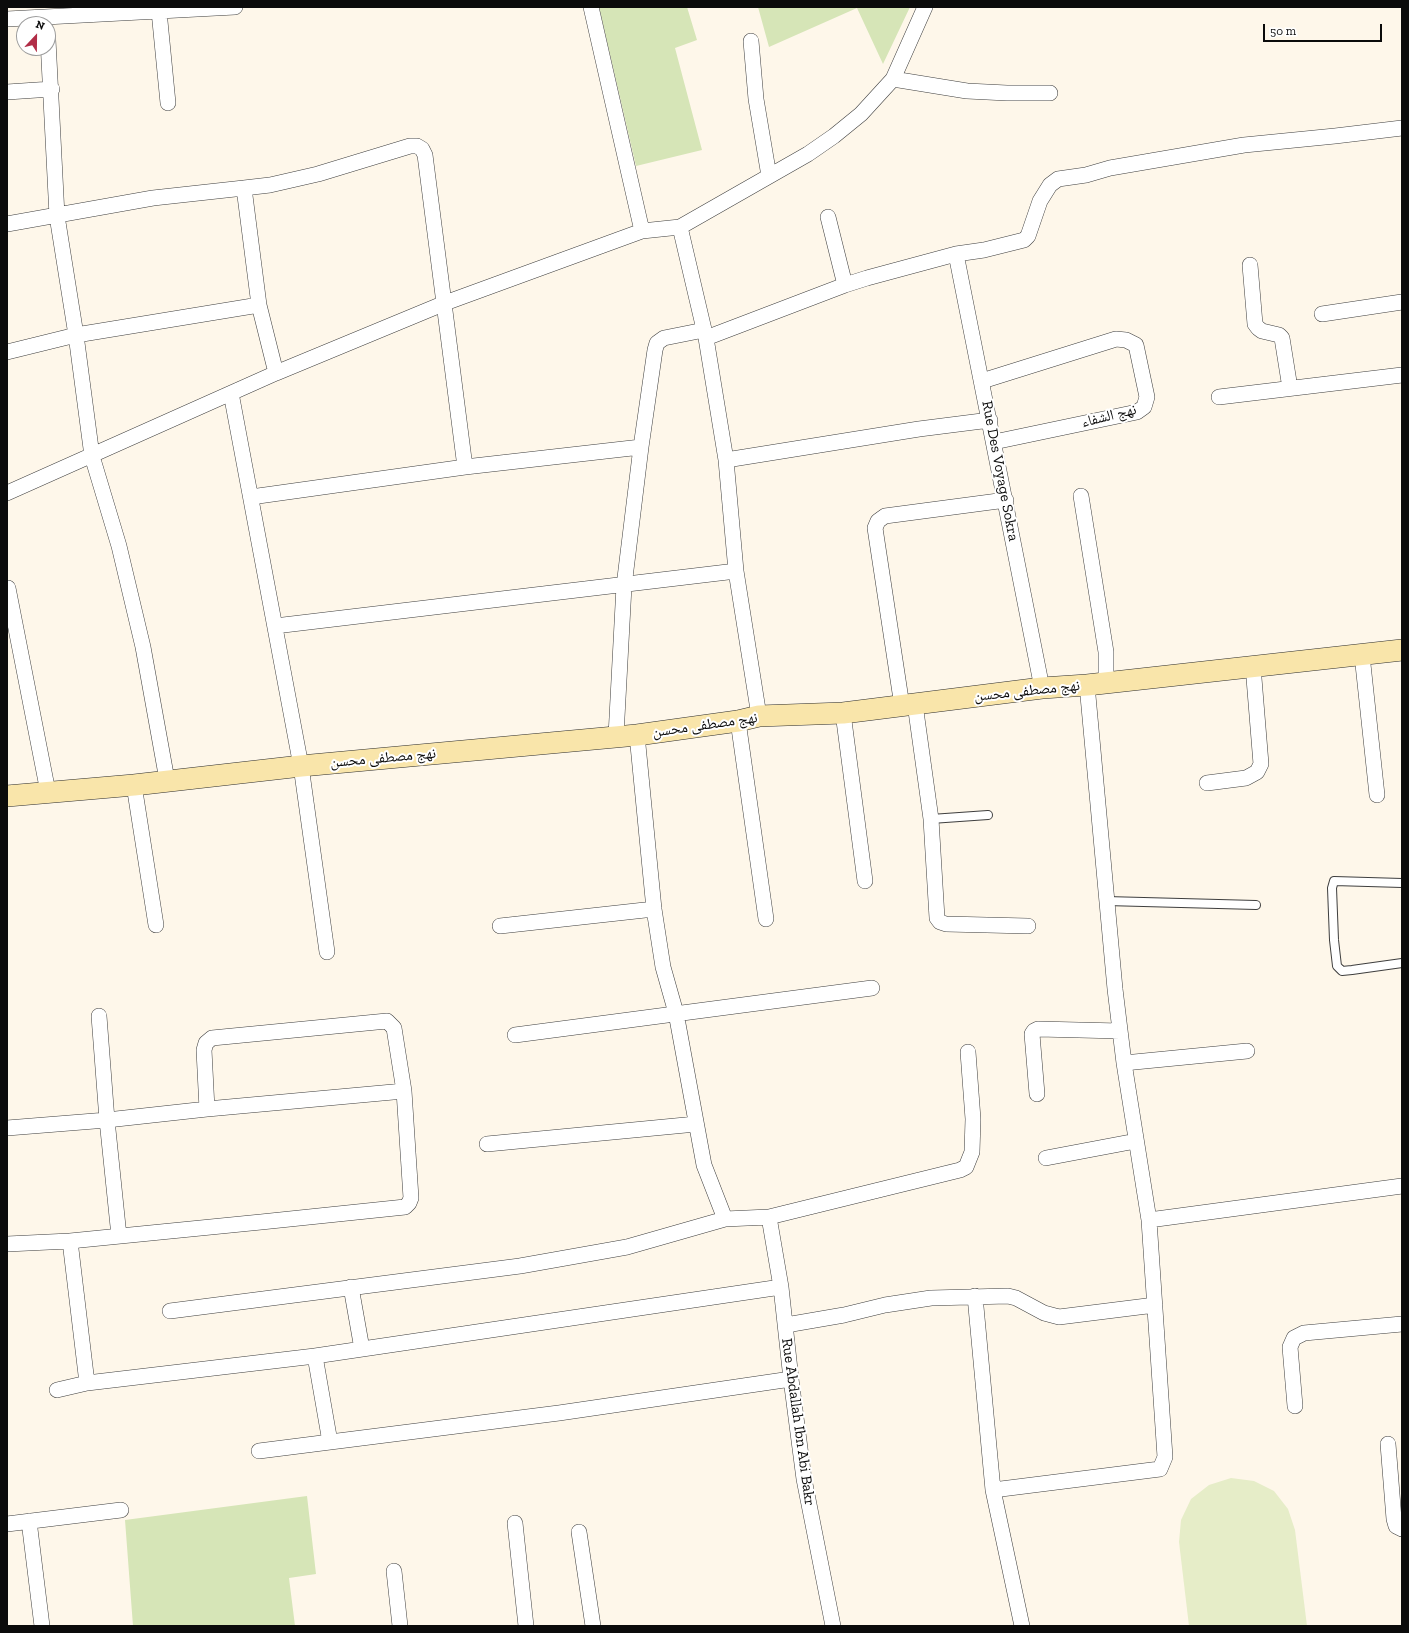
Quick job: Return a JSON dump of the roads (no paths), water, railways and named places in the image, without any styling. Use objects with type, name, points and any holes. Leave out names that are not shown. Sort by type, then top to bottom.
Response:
[{"type":"main road","name":"نهج مصطفى محسن","points":[[7,796],[134,785],[166,780],[301,766],[637,735],[738,722],[759,716],[843,712],[1042,688],[1402,650]]},
{"type":"street","points":[[56,19],[235,7]]},
{"type":"street","points":[[591,7],[642,231]]},
{"type":"street","points":[[7,493],[276,373],[445,303],[642,231],[680,227],[808,154],[834,136],[861,114],[893,79],[925,7]]},
{"type":"street","points":[[159,11],[168,103]]},
{"type":"street","points":[[752,41],[756,99],[770,176]]},
{"type":"street","points":[[49,56],[57,216],[76,335],[92,456],[120,546],[144,647],[166,780]]},
{"type":"street","points":[[893,79],[967,91],[1050,93]]},
{"type":"street","points":[[7,92],[52,89]]},
{"type":"street","points":[[616,736],[624,586],[641,447],[658,343],[664,338],[705,334],[845,285],[956,254],[984,250],[1024,240],[1028,236],[1040,201],[1050,185],[1058,180],[1086,175],[1110,168],[1244,145],[1402,128]]},
{"type":"street","points":[[7,224],[154,198],[270,185],[318,174],[410,146],[417,146],[422,149],[424,155],[445,303],[465,467]]},
{"type":"street","points":[[244,188],[259,305],[276,373]]},
{"type":"street","points":[[828,217],[845,285]]},
{"type":"street","points":[[680,227],[705,334],[726,460],[736,571],[759,716]]},
{"type":"street","name":"Rue Des Voyage Sokra","points":[[956,254],[1006,500],[1042,688]]},
{"type":"street","points":[[1250,265],[1255,324],[1262,331],[1279,335],[1282,338],[1290,388]]},
{"type":"street","points":[[1322,314],[1402,302]]},
{"type":"street","points":[[7,352],[76,335],[259,305]]},
{"type":"street","name":"نهج الشفاء","points":[[982,382],[1116,339],[1126,340],[1136,345],[1147,397],[1144,407],[1137,412],[994,442]]},
{"type":"street","points":[[1219,397],[1402,374]]},
{"type":"street","points":[[231,394],[301,766],[327,952]]},
{"type":"street","points":[[726,460],[919,429],[990,420]]},
{"type":"street","points":[[251,497],[465,467],[641,447]]},
{"type":"street","points":[[993,1490],[1160,1469],[1165,1457],[1149,1220],[1124,1063],[1106,901],[1096,683],[1106,652],[1101,616],[1094,584],[1082,496]]},
{"type":"street","points":[[1006,500],[885,516],[878,521],[875,528],[931,819],[938,918],[940,922],[946,924],[1028,926]]},
{"type":"street","points":[[275,626],[624,586],[736,571]]},
{"type":"street","points":[[8,588],[48,792]]},
{"type":"street","points":[[1362,655],[1377,795]]},
{"type":"street","points":[[1207,783],[1246,778],[1256,772],[1261,764],[1253,666]]},
{"type":"street","points":[[843,712],[865,881]]},
{"type":"street","points":[[738,722],[766,919]]},
{"type":"street","points":[[637,735],[654,909],[663,967],[676,1013],[704,1165],[725,1219]]},
{"type":"street","points":[[134,785],[156,925]]},
{"type":"street","points":[[500,926],[654,909]]},
{"type":"street","points":[[515,1035],[872,988]]},
{"type":"street","points":[[99,1016],[107,1120],[119,1236]]},
{"type":"street","points":[[7,1244],[70,1241],[405,1207],[411,1198],[404,1091],[394,1028],[387,1021],[212,1038],[206,1043],[204,1050],[207,1108]]},
{"type":"street","points":[[1037,1094],[1032,1034],[1034,1030],[1120,1031]]},
{"type":"street","points":[[1124,1063],[1247,1051]]},
{"type":"street","points":[[170,1310],[520,1266],[627,1247],[725,1219],[769,1217],[960,1170],[966,1167],[972,1152],[973,1118],[968,1052]]},
{"type":"street","points":[[7,1128],[107,1120],[207,1108],[404,1091]]},
{"type":"street","points":[[487,1144],[696,1124]]},
{"type":"street","points":[[1046,1158],[1136,1142]]},
{"type":"street","points":[[1149,1220],[1402,1186]]},
{"type":"street","name":"Rue Abdallah Ibn Abi Bakr","points":[[769,1217],[781,1287],[804,1479],[833,1626]]},
{"type":"street","points":[[70,1241],[87,1384]]},
{"type":"street","points":[[351,1287],[362,1349]]},
{"type":"street","points":[[57,1390],[87,1384],[315,1356],[781,1287]]},
{"type":"street","points":[[975,1296],[993,1490],[1022,1626]]},
{"type":"street","points":[[786,1325],[844,1315],[885,1305],[931,1298],[1008,1296],[1016,1298],[1044,1314],[1059,1318],[1155,1305]]},
{"type":"street","points":[[1295,1406],[1290,1347],[1294,1338],[1304,1333],[1402,1324]]},
{"type":"street","points":[[315,1356],[330,1442]]},
{"type":"street","points":[[259,1451],[559,1413],[791,1379]]},
{"type":"street","points":[[1388,1444],[1394,1519],[1396,1526],[1402,1529]]},
{"type":"street","points":[[7,1524],[29,1520],[121,1510]]},
{"type":"street","points":[[29,1520],[42,1626]]},
{"type":"street","points":[[515,1523],[526,1626]]},
{"type":"street","points":[[579,1532],[593,1626]]},
{"type":"street","points":[[394,1571],[400,1626]]},
{"type":"lane","points":[[931,819],[988,815]]},
{"type":"lane","points":[[1402,883],[1334,881],[1332,888],[1334,940],[1338,966],[1342,971],[1402,964]]},
{"type":"lane","points":[[1106,901],[1256,905]]}]
